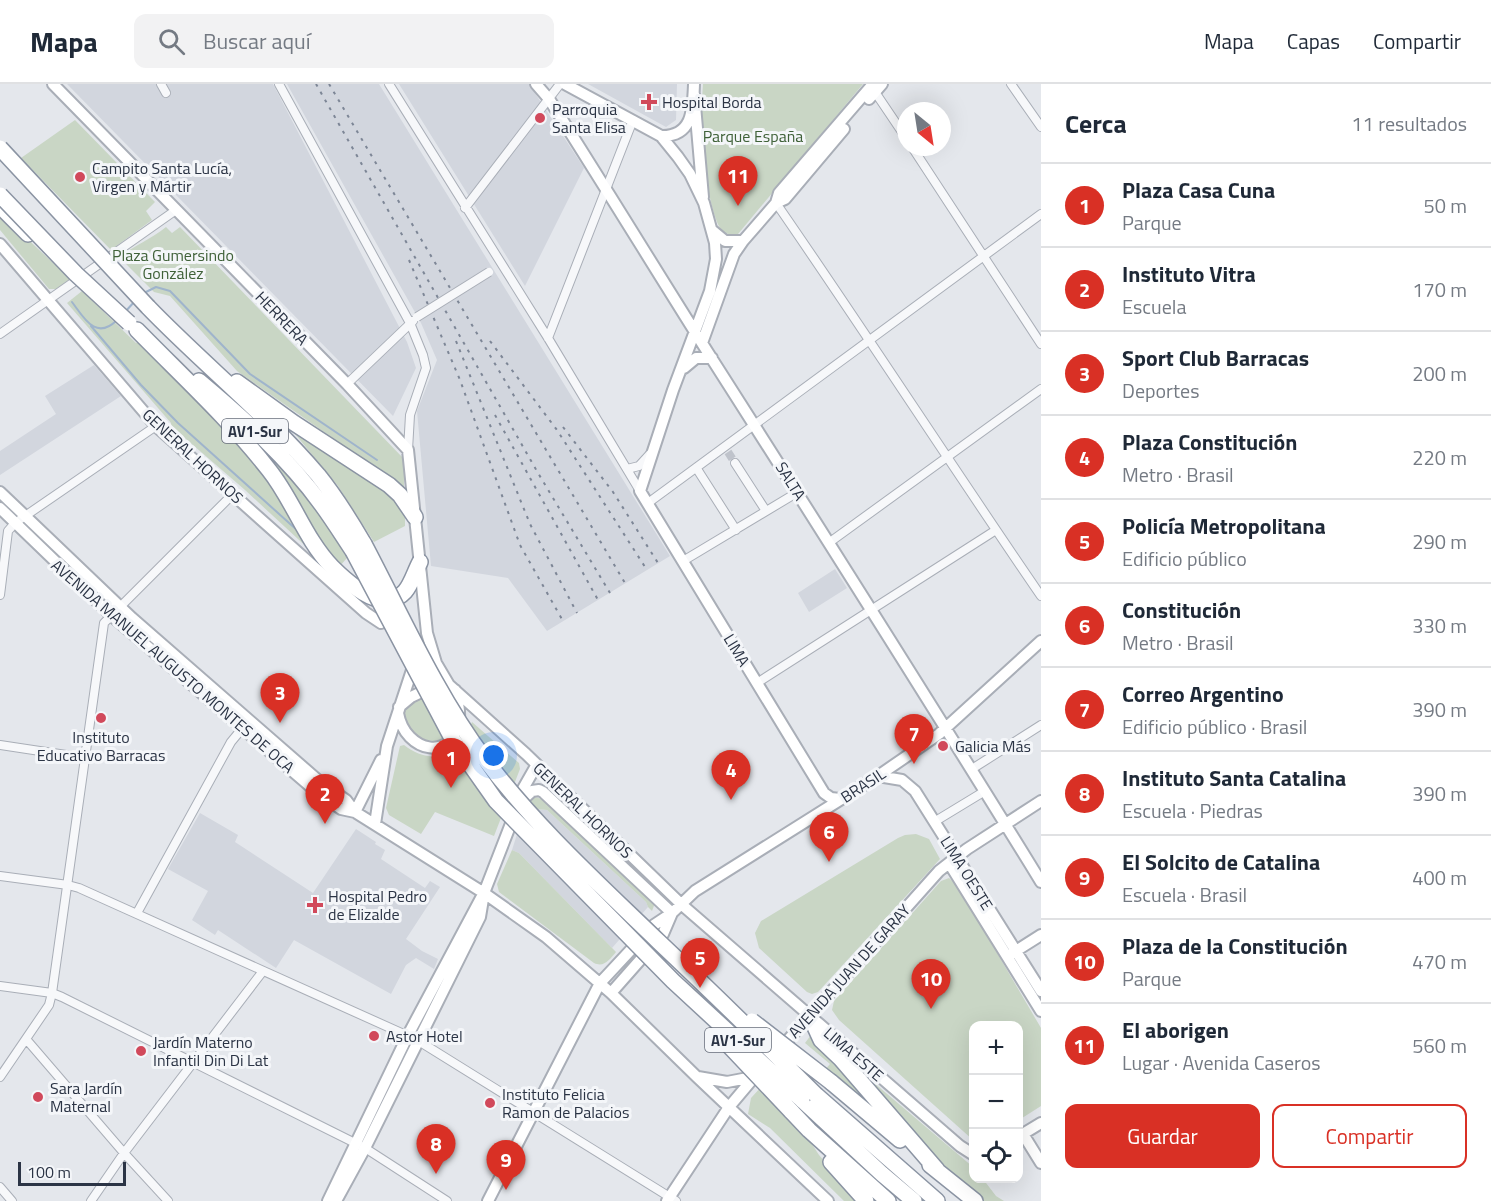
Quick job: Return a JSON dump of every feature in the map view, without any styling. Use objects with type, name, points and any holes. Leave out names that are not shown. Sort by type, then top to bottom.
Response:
[{"type":"highway","name":"AV1-Sur","points":[[0,148],[147,307],[292,447],[332,494],[448,731],[480,780],[518,825],[673,981],[736,1054],[814,1095],[882,1174],[914,1201]]},
{"type":"highway","name":"AV1-Sur","points":[[0,195],[76,274],[133,327],[219,398],[280,455],[358,548],[450,706],[484,757],[546,832],[711,991],[814,1095],[937,1201]]},
{"type":"highway","points":[[0,206],[52,257],[76,274]]},
{"type":"highway","points":[[133,327],[240,436],[270,471],[330,565],[352,585],[387,600],[404,594],[420,562]]},
{"type":"highway","points":[[168,328],[264,402],[389,485],[400,495],[415,517]]},
{"type":"highway","points":[[378,598],[411,642],[414,650],[412,670]]},
{"type":"highway","points":[[711,991],[766,1031],[814,1095],[963,1201]]},
{"type":"highway","points":[[810,1016],[821,1040],[841,1059],[937,1170]]},
{"type":"highway","points":[[814,1095],[809,1130],[823,1153],[866,1201]]},
{"type":"highway","points":[[814,1095],[937,1170],[975,1201]]},
{"type":"highway","points":[[809,1130],[888,1201]]},
{"type":"main road","name":"HERRERA","points":[[53,84],[347,384],[408,450]]},
{"type":"main road","name":"SALTA","points":[[536,84],[549,99],[606,188],[946,727],[1041,882]]},
{"type":"main road","points":[[565,84],[661,136],[682,162],[704,203],[713,231],[716,266],[712,284],[673,390],[640,491]]},
{"type":"main road","points":[[702,343],[732,259],[742,241],[776,203],[779,193],[875,86]]},
{"type":"main road","points":[[661,136],[677,134],[687,125],[692,110],[694,89]]},
{"type":"main road","points":[[694,89],[704,203]]},
{"type":"main road","points":[[713,231],[725,241],[742,241]]},
{"type":"main road","name":"GENERAL HORNOS","points":[[0,244],[156,426],[366,613],[381,623]]},
{"type":"main road","points":[[673,390],[683,370],[691,361],[698,357],[712,358]]},
{"type":"main road","name":"GENERAL HORNOS","points":[[408,450],[427,633],[436,663],[452,687],[526,754],[681,904]]},
{"type":"main road","name":"LIMA","points":[[640,491],[824,793],[831,798],[840,799]]},
{"type":"main road","name":"AVENIDA MANUEL AUGUSTO MONTES DE OCA","points":[[0,492],[19,519],[112,616],[245,724],[346,800],[355,812],[484,893],[546,938],[611,993],[828,1201]]},
{"type":"main road","name":"AVENIDA MANUEL AUGUSTO MONTES DE OCA","points":[[0,508],[19,519],[121,608],[245,724]]},
{"type":"main road","name":"BRASIL","points":[[488,1201],[600,983],[654,925],[672,913],[697,890],[878,776],[939,734],[1041,641]]},
{"type":"main road","points":[[375,824],[387,746],[412,670]]},
{"type":"main road","points":[[452,687],[459,719],[449,741],[443,746],[428,748],[410,738],[400,724],[398,710],[411,697],[424,690],[452,687]]},
{"type":"main road","points":[[355,812],[387,746]]},
{"type":"main road","points":[[336,1201],[471,913],[484,893],[519,803],[520,794],[536,766]]},
{"type":"main road","name":"LIMA OESTE","points":[[878,776],[902,780],[910,785],[1012,954],[1041,1011]]},
{"type":"main road","name":"GENERAL HORNOS","points":[[519,803],[532,791],[543,792],[672,913]]},
{"type":"main road","name":"AVENIDA JUAN DE GARAY","points":[[671,1200],[729,1107],[753,1077],[939,871],[953,859],[1041,801]]},
{"type":"main road","name":"LIMA ESTE","points":[[681,904],[969,1152]]},
{"type":"main road","name":"BRASIL","points":[[611,993],[663,934],[672,913]]},
{"type":"main road","points":[[1012,954],[1041,935]]},
{"type":"main road","name":"LIMA OESTE","points":[[1012,954],[1041,991]]},
{"type":"main road","points":[[697,1077],[727,1082],[753,1077]]},
{"type":"main road","points":[[1023,1135],[1041,1123]]},
{"type":"main road","points":[[1023,1139],[1041,1163]]},
{"type":"main road","points":[[328,1201],[360,1146]]},
{"type":"street","points":[[161,84],[166,93]]},
{"type":"street","points":[[279,84],[410,323],[423,355],[426,368],[410,415],[408,450]]},
{"type":"street","points":[[389,84],[548,338],[640,491]]},
{"type":"street","points":[[465,208],[560,84]]},
{"type":"street","points":[[1011,84],[1041,127]]},
{"type":"street","points":[[875,86],[897,123]]},
{"type":"street","points":[[548,338],[633,120]]},
{"type":"street","points":[[918,156],[1041,344]]},
{"type":"street","points":[[776,203],[871,340],[1041,596]]},
{"type":"street","points":[[0,334],[177,210]]},
{"type":"street","points":[[648,503],[726,450],[755,425],[1041,214]]},
{"type":"street","points":[[347,384],[410,323],[501,264]]},
{"type":"street","points":[[830,542],[1041,389]]},
{"type":"street","points":[[0,595],[8,531],[19,519],[156,426]]},
{"type":"street","points":[[627,469],[643,463],[654,448]]},
{"type":"street","points":[[735,463],[766,512]]},
{"type":"street","points":[[697,469],[736,530]]},
{"type":"street","points":[[683,561],[798,492]]},
{"type":"street","points":[[0,1077],[49,1005],[52,993],[104,623],[233,494]]},
{"type":"street","points":[[757,682],[996,530]]},
{"type":"street","points":[[137,913],[231,742],[245,724]]},
{"type":"street","points":[[972,769],[1041,725]]},
{"type":"street","points":[[0,745],[86,758]]},
{"type":"street","points":[[934,822],[985,791]]},
{"type":"street","points":[[0,876],[68,885],[137,913],[412,1038],[671,1200]]},
{"type":"street","points":[[91,1201],[124,1153],[264,971]]},
{"type":"street","points":[[0,986],[52,993],[195,1062],[360,1146],[447,1201]]},
{"type":"street","points":[[26,1039],[168,1201]]},
{"type":"street","points":[[0,1187],[12,1201]]},
{"type":"shaded area","points":[[67,84],[273,84],[407,342],[416,368],[393,416]]},
{"type":"shaded area","points":[[287,84],[379,84],[670,556],[547,631],[508,578],[431,566],[417,411],[437,360],[421,323]]},
{"type":"shaded area","points":[[399,84],[529,84],[584,168],[525,286]]},
{"type":"shaded area","name":"Hospital Borda","points":[[588,84],[677,84],[676,120],[666,127]]},
{"type":"shaded area","points":[[94,365],[121,396],[0,475],[0,451],[56,414],[45,396]]},
{"type":"shaded area","points":[[835,569],[847,588],[809,612],[798,593]]},
{"type":"shaded area","points":[[527,803],[536,809],[547,810],[646,902],[648,907],[612,948],[519,853],[512,850]]},
{"type":"shaded area","name":"Hospital Pedro de Elizalde","points":[[200,813],[238,835],[235,842],[313,893],[356,829],[376,842],[375,844],[385,850],[381,859],[425,888],[430,881],[440,887],[406,939],[438,959],[434,969],[416,958],[406,965],[391,994],[294,940],[276,968],[218,930],[215,935],[192,920],[208,891],[168,869]]},
{"type":"green space","name":"Parque España","points":[[703,84],[863,84],[738,234],[729,234],[721,229],[714,214],[703,163],[700,122]]},
{"type":"green space","points":[[75,120],[155,202],[146,211],[152,220],[111,250],[21,158]]},
{"type":"green space","points":[[0,213],[70,279],[56,289],[49,289],[0,230]]},
{"type":"green space","name":"Plaza Gumersindo González","points":[[166,227],[172,233],[180,227],[404,459],[404,488],[237,371],[170,296],[154,292],[119,257]]},
{"type":"green space","points":[[82,291],[136,343],[139,342],[151,352],[256,460],[325,564],[171,426],[171,423],[67,303]]},
{"type":"green space","points":[[228,416],[294,482],[322,519],[347,558],[339,567]]},
{"type":"green space","points":[[286,423],[387,488],[405,514],[405,526],[374,542],[338,486]]},
{"type":"green space","points":[[422,699],[443,736],[442,740],[430,741],[420,738],[406,725],[405,709],[411,703]]},
{"type":"green space","points":[[472,722],[519,763],[520,769],[494,836],[435,812],[421,834],[389,815],[386,808],[400,746],[404,745],[426,756],[448,754],[461,744]]},
{"type":"green space","points":[[535,797],[545,800],[655,903],[652,911],[646,902],[547,810],[536,809],[527,803]]},
{"type":"green space","points":[[916,834],[929,839],[940,859],[818,992],[812,994],[807,992],[759,948],[755,933],[761,921],[898,838]]},
{"type":"green space","points":[[512,850],[519,853],[616,952],[609,960],[604,964],[594,963],[499,892],[497,884]]},
{"type":"green space","points":[[949,878],[958,886],[1041,1028],[1041,1106],[1023,1117],[1023,1021],[969,1021],[969,1136],[839,1020],[832,1010],[834,1001],[941,881]]},
{"type":"green space","points":[[811,1035],[900,1134],[823,1072],[830,1064],[805,1043]]},
{"type":"green space","points":[[846,1059],[969,1164],[969,1183],[986,1183],[996,1196],[1004,1201],[981,1201],[925,1154]]},
{"type":"green space","points":[[762,1086],[806,1135],[819,1155],[859,1201],[844,1201],[770,1128],[748,1114],[751,1098]]},
{"type":"waterway","points":[[144,293],[156,287],[170,291],[250,374],[377,460]]},
{"type":"waterway","points":[[125,312],[135,301]]},
{"type":"waterway","points":[[72,302],[86,320],[97,328],[110,326],[117,320]]},
{"type":"waterway","points":[[91,326],[141,385],[178,423],[298,531]]},
{"type":"tunnel","points":[[728,452],[735,463]]},
{"type":"railway","points":[[316,84],[538,473],[610,593]]},
{"type":"railway","points":[[329,84],[625,583]]},
{"type":"railway","points":[[409,260],[460,380],[520,545],[563,621]]},
{"type":"railway","points":[[456,341],[530,524],[577,613]]},
{"type":"railway","points":[[490,341],[557,430],[647,570]]},
{"type":"railway","points":[[495,415],[598,600]]},
{"type":"railway","points":[[563,427],[613,492],[658,563]]},
{"type":"place","name":"Hospital Borda","points":[[649,102]]},
{"type":"place","name":"Parroquia Santa Elisa","points":[[540,118]]},
{"type":"place","name":"Campito Santa Lucía, Virgen y Mártir","points":[[80,177]]},
{"type":"place","name":"El aborigen","points":[[738,206]]},
{"type":"place","name":"Instituto Educativo Barracas","points":[[101,718]]},
{"type":"place","name":"Sport Club Barracas","points":[[280,723]]},
{"type":"place","name":"Galicia Más","points":[[943,746]]},
{"type":"place","name":"Correo Argentino","points":[[914,764]]},
{"type":"place","name":"Plaza Casa Cuna","points":[[451,788]]},
{"type":"place","name":"Plaza Constitución","points":[[731,800]]},
{"type":"place","name":"Instituto Vitra","points":[[325,824]]},
{"type":"place","name":"Constitución","points":[[829,862]]},
{"type":"place","name":"Hospital Pedro de Elizalde","points":[[315,905]]},
{"type":"place","name":"Policía Metropolitana","points":[[700,988]]},
{"type":"place","name":"Plaza de la Constitución","points":[[931,1009]]},
{"type":"place","name":"Astor Hotel","points":[[374,1036]]},
{"type":"place","name":"Jardín Materno Infantil Din Di Lat","points":[[141,1051]]},
{"type":"place","name":"Sara Jardín Maternal","points":[[38,1097]]},
{"type":"place","name":"Instituto Felicia Ramon de Palacios","points":[[490,1103]]},
{"type":"place","name":"Instituto Santa Catalina","points":[[436,1174]]},
{"type":"place","name":"El Solcito de Catalina","points":[[506,1190]]}]
